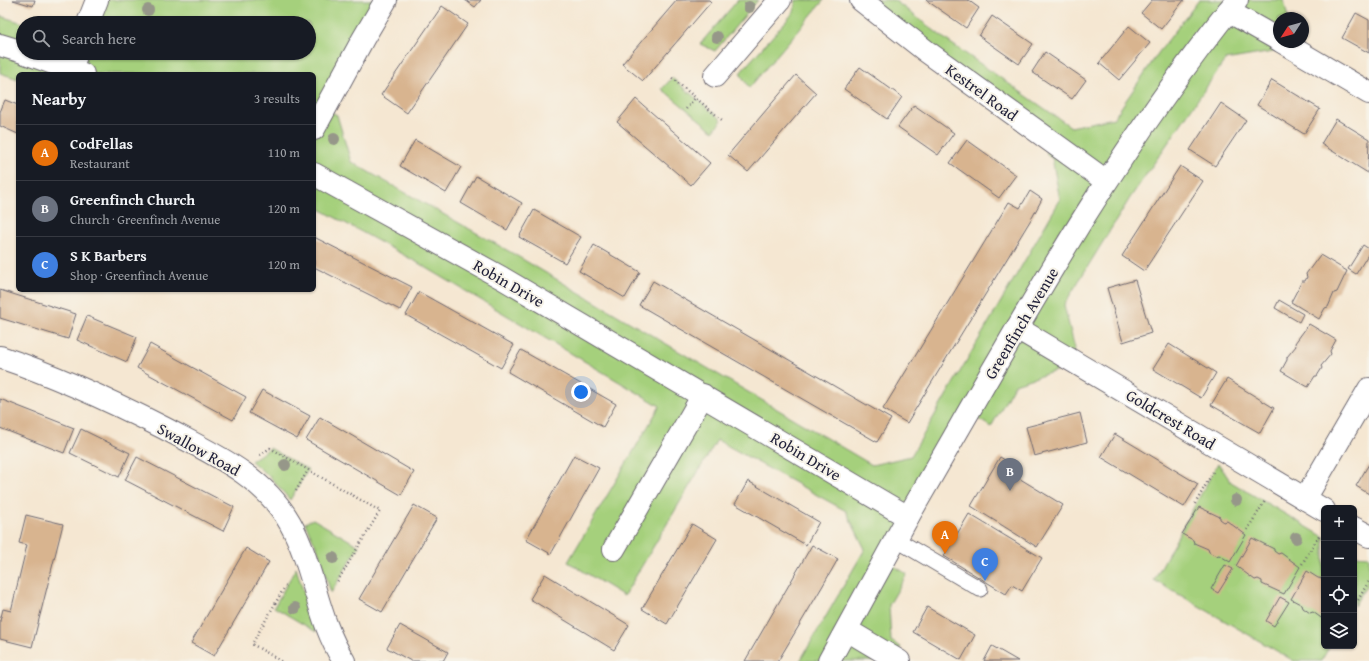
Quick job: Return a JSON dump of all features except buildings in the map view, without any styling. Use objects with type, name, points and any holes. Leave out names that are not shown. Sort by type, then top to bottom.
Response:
[{"type":"street","points":[[91,16],[97,0]]},
{"type":"street","points":[[316,125],[386,0]]},
{"type":"street","points":[[715,76],[780,0]]},
{"type":"street","name":"Kestrel Road","points":[[861,0],[926,51],[1106,182]]},
{"type":"street","points":[[1232,5],[1273,36]]},
{"type":"street","name":"Greenfinch Avenue","points":[[829,661],[897,540],[908,517],[1017,328],[1106,182],[1184,68],[1232,5]]},
{"type":"street","points":[[0,45],[16,50]]},
{"type":"street","points":[[1292,48],[1369,93]]},
{"type":"street","points":[[55,60],[77,65]]},
{"type":"street","name":"Robin Drive","points":[[316,175],[502,278],[908,517]]},
{"type":"street","name":"Goldcrest Road","points":[[1017,328],[1321,508]]},
{"type":"street","name":"Swallow Road","points":[[0,357],[68,382],[132,412],[227,461],[264,490],[284,513],[297,538],[333,641],[344,661]]},
{"type":"street","points":[[1305,498],[1369,390]]},
{"type":"street","points":[[614,549],[703,395]]},
{"type":"street","points":[[1357,530],[1369,536]]},
{"type":"street","points":[[847,630],[899,661]]},
{"type":"lane","points":[[897,540],[980,589]]},
{"type":"path","points":[[672,78],[722,120]]},
{"type":"path","points":[[686,109],[695,98]]},
{"type":"path","points":[[258,457],[270,448],[380,511],[335,586]]},
{"type":"path","points":[[294,494],[308,470]]},
{"type":"path","points":[[1195,504],[1214,470]]},
{"type":"path","points":[[1247,530],[1265,501]]},
{"type":"path","points":[[1302,564],[1320,534]]},
{"type":"path","points":[[281,661],[252,644],[288,581]]},
{"type":"path","points":[[1358,600],[1369,581]]},
{"type":"green space","points":[[97,0],[386,0],[325,109],[337,115],[351,162],[512,253],[872,465],[911,456],[1060,200],[1052,158],[1046,153],[1053,144],[861,0],[894,0],[949,42],[1071,127],[1114,118],[1159,52],[1199,0],[1284,0],[1287,12],[1273,12],[1273,48],[1277,48],[1273,52],[1225,60],[1130,198],[1064,305],[1075,349],[1059,370],[1015,384],[991,427],[969,413],[886,561],[907,574],[889,605],[891,641],[901,647],[891,661],[800,661],[865,549],[846,511],[717,440],[624,596],[568,562],[660,406],[420,264],[316,207],[316,72],[16,72],[16,78],[0,73],[0,16],[16,21],[16,60],[316,60],[316,16],[91,16]]},
{"type":"green space","points":[[738,0],[758,0],[715,51],[700,44]]},
{"type":"green space","points":[[796,0],[824,0],[749,88],[740,73],[794,12]]},
{"type":"green space","points":[[672,78],[722,120],[713,131],[662,89]]},
{"type":"green space","points":[[270,448],[308,470],[290,500],[271,478],[251,461]]},
{"type":"green space","points":[[1218,463],[1231,482],[1321,535],[1321,649],[1328,649],[1321,661],[1294,661],[1154,580]]},
{"type":"green space","points":[[313,519],[359,546],[331,593],[318,550],[305,523]]},
{"type":"green space","points":[[1357,555],[1369,556],[1369,581],[1357,601]]},
{"type":"green space","points":[[296,568],[316,632],[274,607]]},
{"type":"place","name":"Greenfinch Church","points":[[1010,491]]},
{"type":"place","name":"CodFellas","points":[[945,554]]},
{"type":"place","name":"S K Barbers","points":[[985,581]]}]
